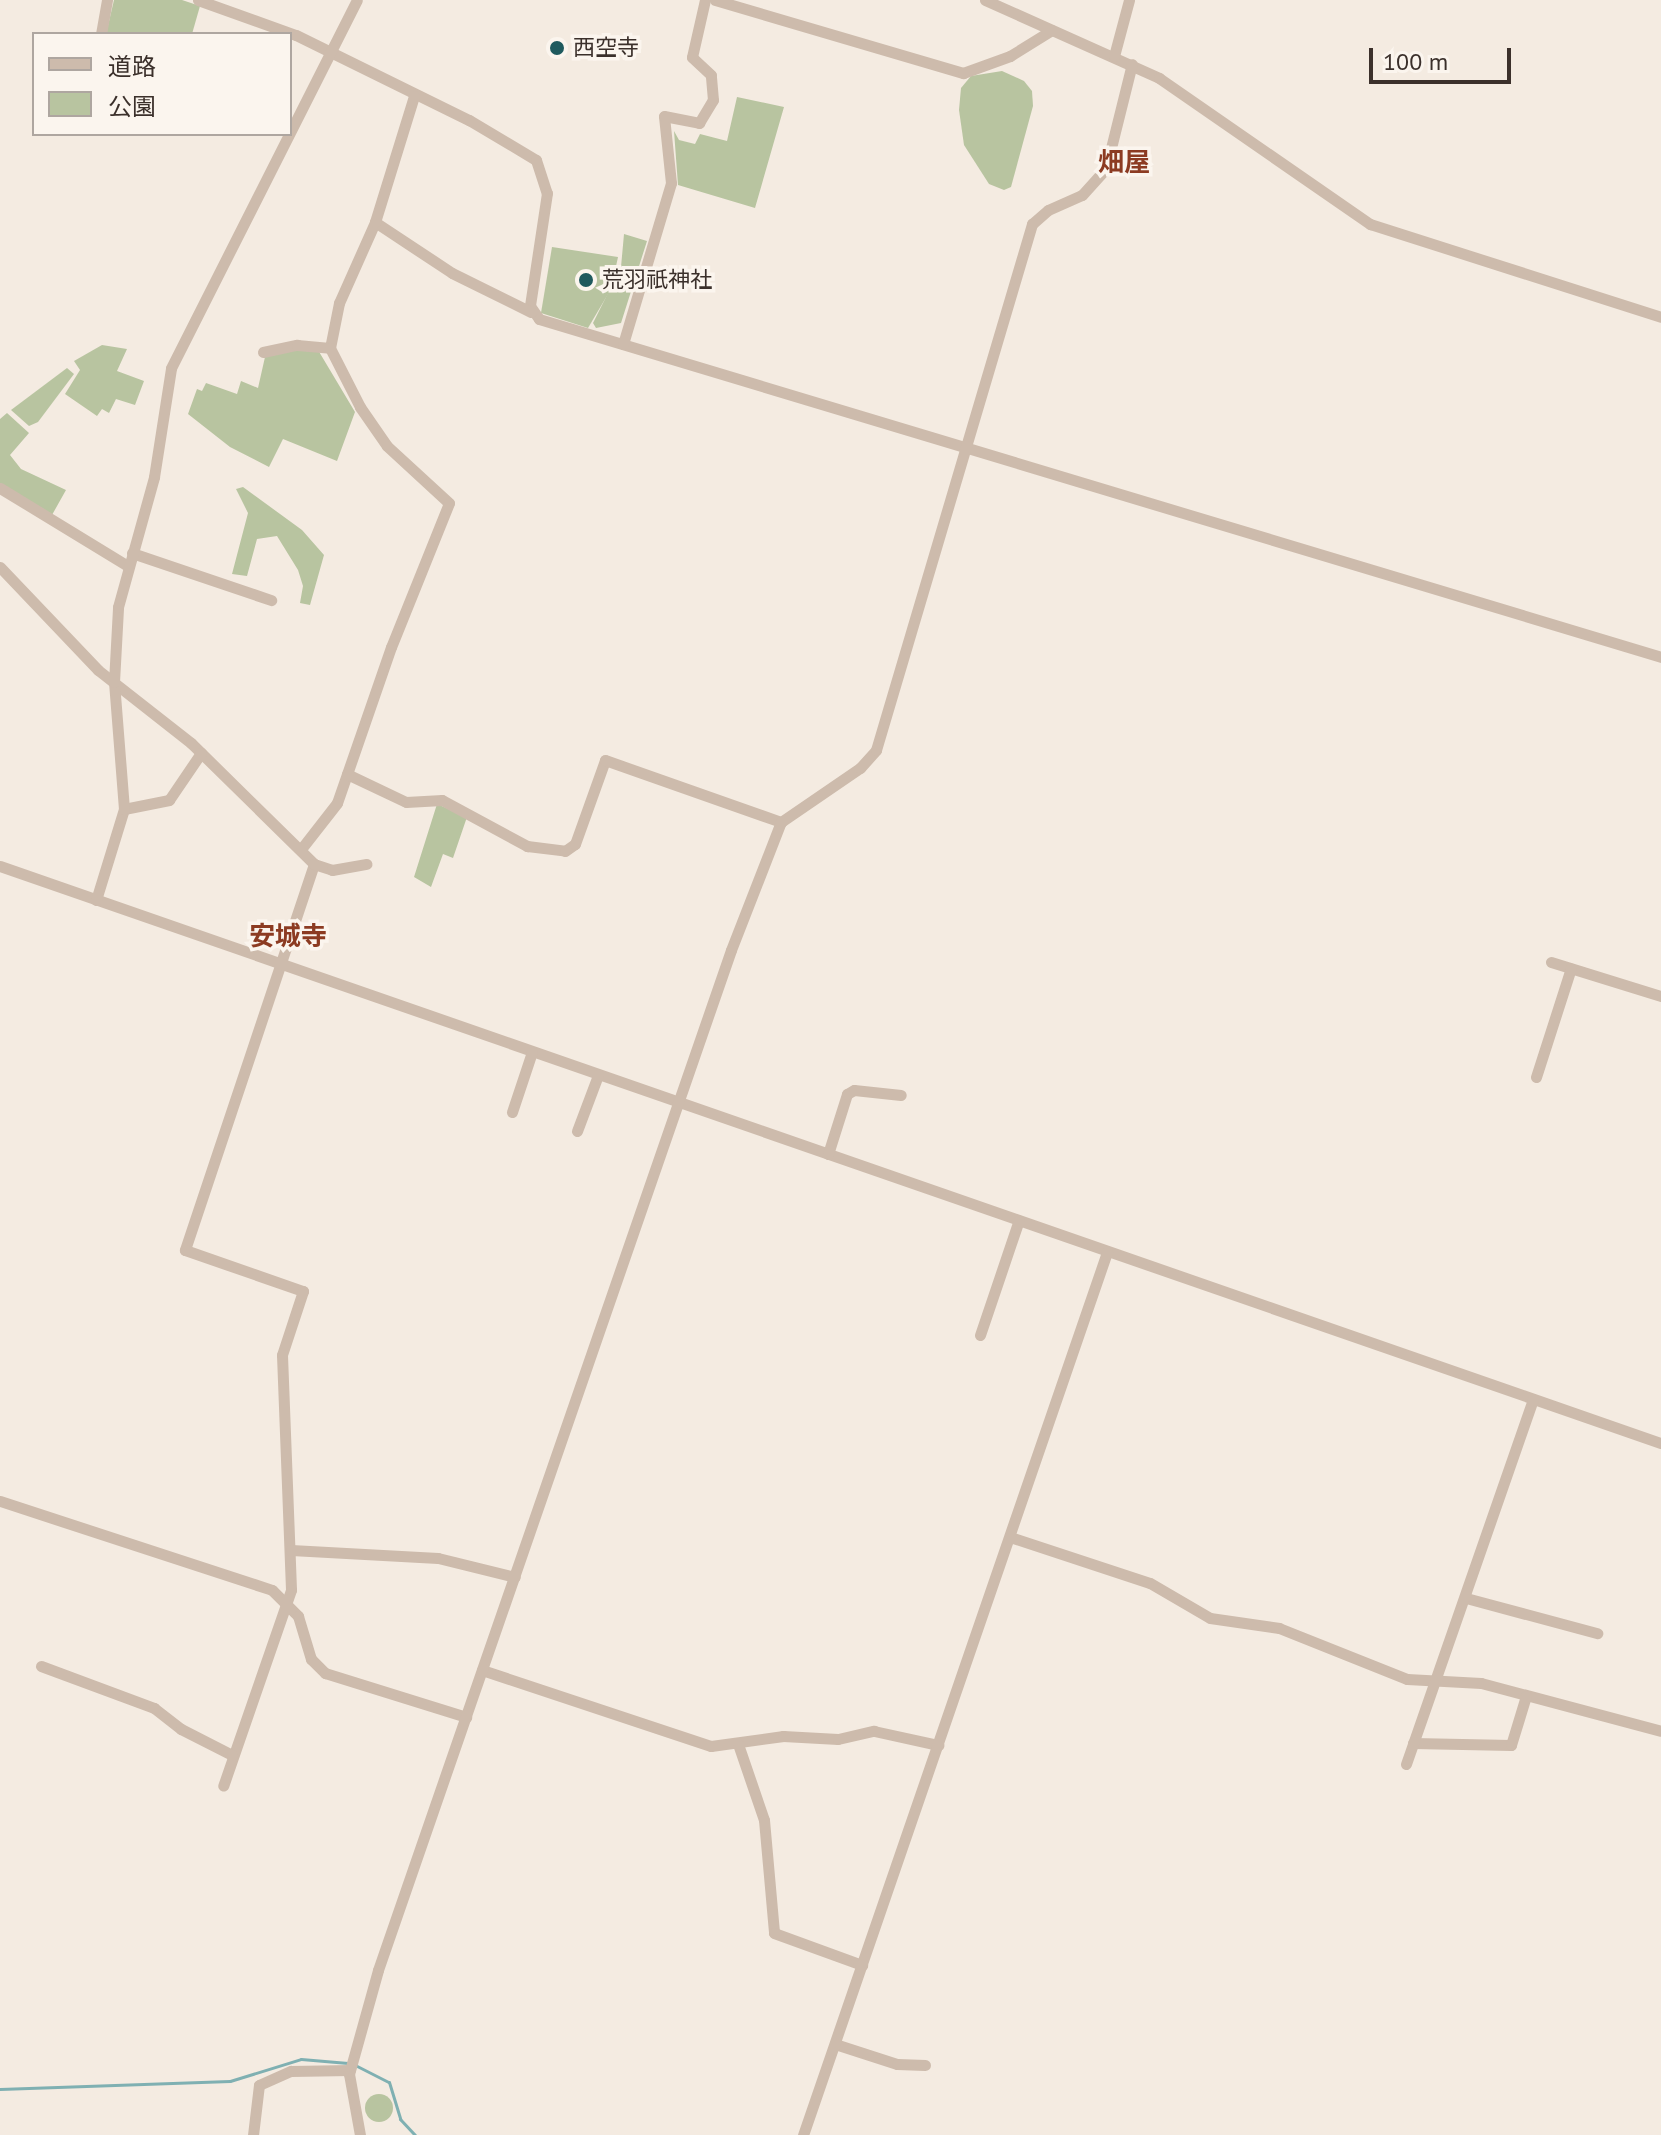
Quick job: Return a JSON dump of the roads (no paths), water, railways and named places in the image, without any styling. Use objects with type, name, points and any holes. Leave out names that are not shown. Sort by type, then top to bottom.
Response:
[{"type":"street","points":[[101,32],[107,0]]},
{"type":"street","points":[[198,0],[288,32]]},
{"type":"street","points":[[292,133],[357,0]]},
{"type":"street","points":[[623,344],[670,192],[664,116],[699,123],[713,100],[711,75],[692,57],[705,0]]},
{"type":"street","points":[[715,0],[963,73],[1010,56],[1052,30]]},
{"type":"street","points":[[985,0],[1132,64],[1180,90],[1323,196],[1370,224],[1661,317]]},
{"type":"street","points":[[1114,56],[1129,0]]},
{"type":"street","points":[[292,34],[485,129],[543,170],[547,193],[531,312]]},
{"type":"street","points":[[360,2135],[350,2070],[352,2057],[482,1670],[781,822],[860,768],[876,750],[1032,224],[1048,210],[1082,195],[1106,168],[1132,64]]},
{"type":"street","points":[[302,848],[337,803],[449,503],[387,446],[360,407],[330,348],[339,303],[375,222],[414,96]]},
{"type":"street","points":[[96,900],[124,809],[114,682],[117,616],[154,477],[171,368],[290,136]]},
{"type":"street","points":[[375,222],[452,273],[531,312],[539,319],[1661,657]]},
{"type":"street","points":[[263,352],[297,345],[330,348]]},
{"type":"street","points":[[0,488],[128,566]]},
{"type":"street","points":[[132,553],[271,600]]},
{"type":"street","points":[[0,567],[114,682],[201,753],[302,848],[314,864],[332,870],[366,864]]},
{"type":"street","points":[[124,809],[169,800],[201,753]]},
{"type":"street","points":[[347,774],[406,802],[442,800],[527,846],[565,851],[575,844],[605,760],[781,822]]},
{"type":"street","points":[[223,1786],[288,1603],[291,1550],[282,1355],[303,1291],[185,1250],[314,864]]},
{"type":"street","points":[[0,866],[279,966],[1661,1443]]},
{"type":"street","points":[[1551,962],[1661,996]]},
{"type":"street","points":[[1536,1077],[1571,968]]},
{"type":"street","points":[[512,1112],[532,1052]]},
{"type":"street","points":[[577,1131],[598,1075]]},
{"type":"street","points":[[828,1154],[847,1094],[854,1090],[901,1095]]},
{"type":"street","points":[[980,1335],[1019,1220]]},
{"type":"street","points":[[803,2135],[1107,1252]]},
{"type":"street","points":[[1406,1764],[1533,1399]]},
{"type":"street","points":[[0,1501],[272,1590],[288,1603],[311,1659],[325,1673],[466,1717]]},
{"type":"street","points":[[1010,1537],[1150,1583],[1210,1618],[1279,1628],[1407,1679],[1435,1684],[1481,1683],[1661,1731]]},
{"type":"street","points":[[291,1550],[438,1558],[515,1577]]},
{"type":"street","points":[[1466,1598],[1597,1633]]},
{"type":"street","points":[[41,1666],[154,1708],[181,1729],[232,1755]]},
{"type":"street","points":[[482,1670],[691,1742],[738,1744],[783,1736],[838,1739],[874,1731],[938,1745]]},
{"type":"street","points":[[1413,1743],[1511,1745],[1526,1696]]},
{"type":"street","points":[[738,1744],[764,1820],[774,1933],[862,1965]]},
{"type":"street","points":[[835,2044],[897,2064],[925,2065]]},
{"type":"street","points":[[253,2135],[259,2085],[291,2071],[350,2070]]},
{"type":"waterway","points":[[0,2089],[230,2081],[301,2059],[348,2063]]},
{"type":"waterway","points":[[355,2065],[389,2082],[400,2119],[415,2135]]},
{"type":"place","name":"西空寺","points":[[557,48]]},
{"type":"place","name":"荒羽祇神社","points":[[586,280]]},
{"type":"district","name":"畑屋","points":[[1124,162]]},
{"type":"district","name":"安城寺","points":[[288,936]]}]
